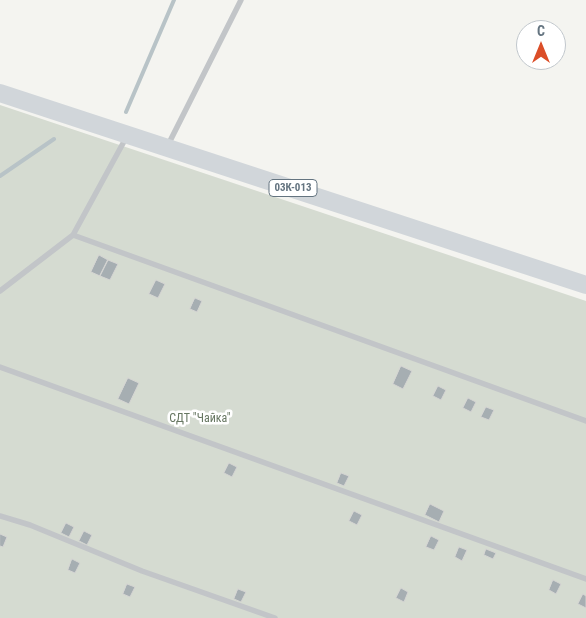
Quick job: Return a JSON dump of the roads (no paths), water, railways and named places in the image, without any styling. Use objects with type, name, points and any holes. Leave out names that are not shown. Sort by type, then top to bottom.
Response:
[{"type":"main road","name":"03К-013","points":[[0,93],[586,285]]},
{"type":"lane","points":[[168,147],[241,0]]},
{"type":"lane","points":[[0,292],[73,235],[128,134]]},
{"type":"lane","points":[[73,235],[586,420]]},
{"type":"lane","points":[[0,367],[586,579]]},
{"type":"lane","points":[[0,516],[30,525],[142,571],[275,618]]},
{"type":"waterway","points":[[126,112],[174,0]]},
{"type":"waterway","points":[[0,176],[54,139]]},
{"type":"park label","name":"СДТ \"Чайка\"","points":[[200,419]]}]
